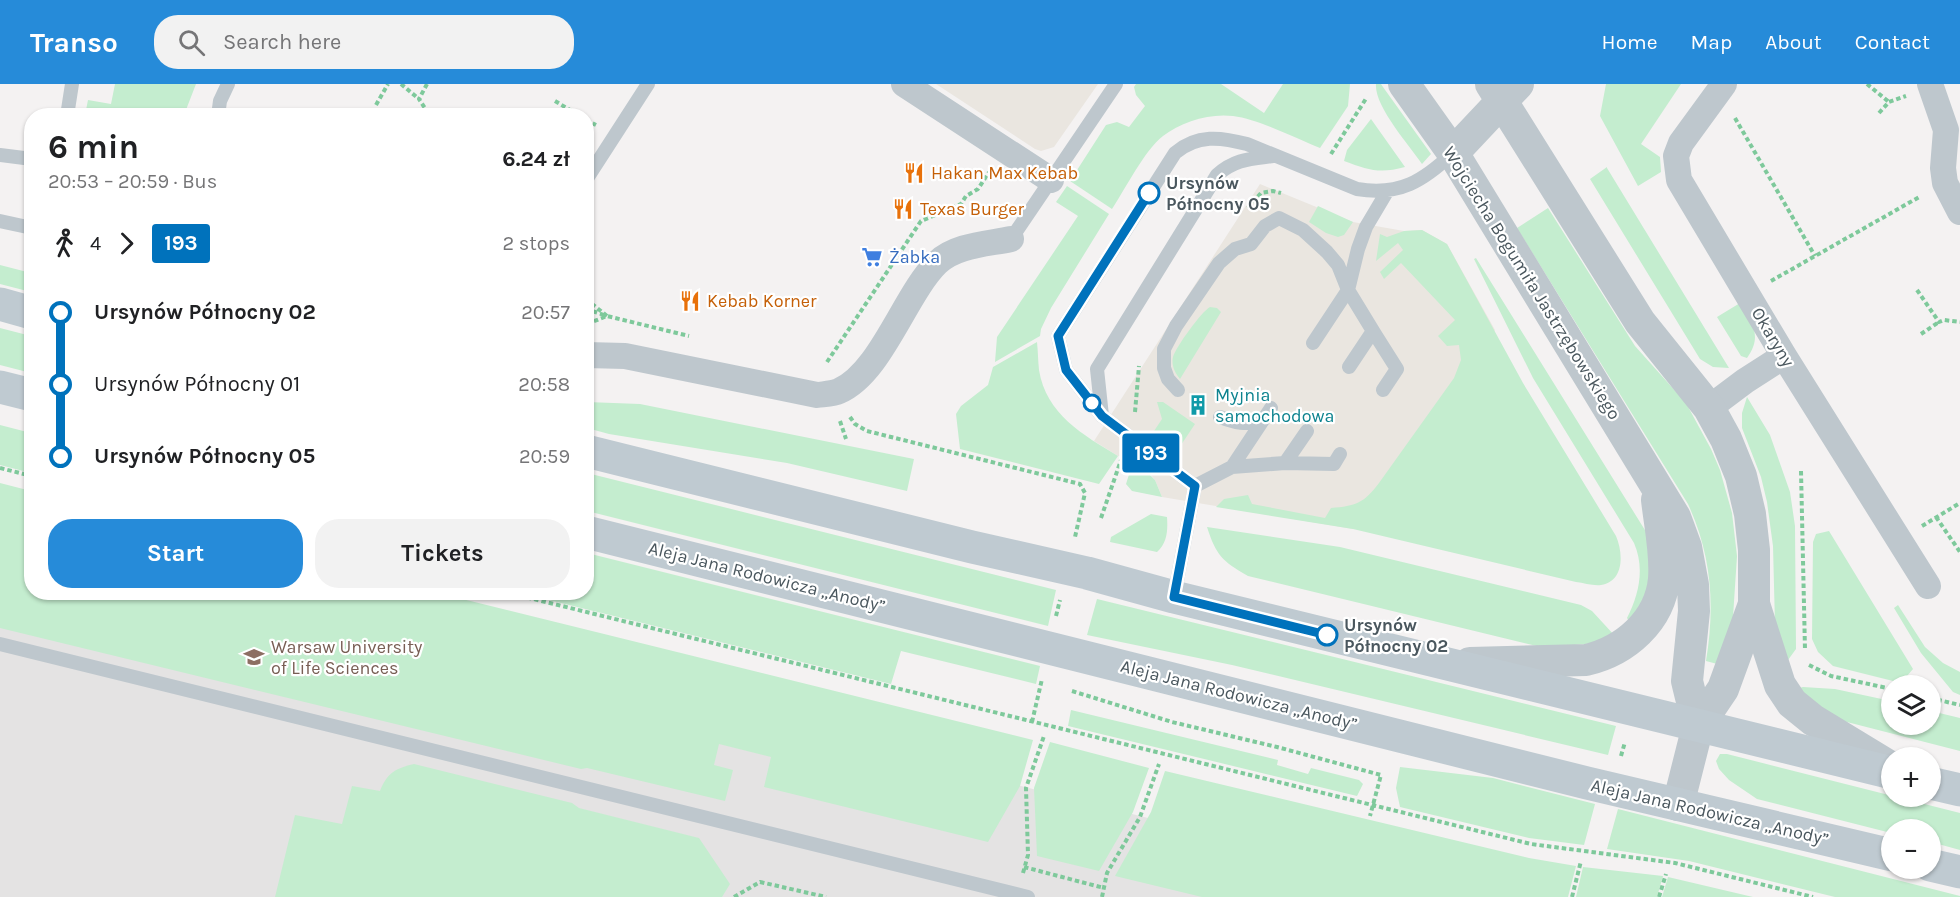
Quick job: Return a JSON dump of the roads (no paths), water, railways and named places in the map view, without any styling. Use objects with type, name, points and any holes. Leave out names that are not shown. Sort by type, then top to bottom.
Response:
[{"type":"main road","points":[[0,304],[24,311]]},
{"type":"main road","points":[[0,387],[24,393]]},
{"type":"main road","points":[[594,453],[1881,770]]},
{"type":"main road","name":"Aleja Jana Rodowicza „Anody”","points":[[594,534],[1678,805],[1881,852]]},
{"type":"main road","points":[[1941,786],[1960,790]]},
{"type":"main road","points":[[1941,868],[1960,872]]},
{"type":"street","points":[[904,84],[1052,180]]},
{"type":"street","name":"Wojciecha Bogumiła Jastrzębowskiego","points":[[1404,84],[1453,153],[1678,525],[1690,566],[1694,611],[1687,681],[1698,726]]},
{"type":"street","points":[[1930,84],[1946,130],[1943,168],[1945,183],[1960,212]]},
{"type":"street","name":"Okaryny","points":[[1720,88],[1681,144],[1676,156],[1679,180],[1784,356],[1928,586]]},
{"type":"street","points":[[1453,153],[1504,90],[1640,322],[1708,408],[1730,447],[1747,497],[1754,550],[1754,604],[1776,675],[1786,695],[1802,712],[1881,761]]},
{"type":"street","points":[[594,355],[625,356],[817,394],[839,391],[855,381],[873,360],[923,281],[938,262],[961,249],[1011,239]]},
{"type":"street","points":[[1708,408],[1784,356]]},
{"type":"street","points":[[1444,663],[1586,660],[1602,656],[1631,639],[1655,609],[1664,581],[1655,484]]},
{"type":"street","points":[[1678,805],[1698,726],[1723,689],[1754,604]]},
{"type":"lane","points":[[68,108],[72,84]]},
{"type":"lane","points":[[219,108],[228,84]]},
{"type":"lane","points":[[594,168],[648,84]]},
{"type":"lane","points":[[1011,239],[1116,84]]},
{"type":"lane","points":[[1195,486],[1102,416],[1066,370],[1058,336],[1175,153],[1193,141],[1222,138],[1247,144],[1357,189],[1372,191],[1388,190],[1419,181],[1453,153]]},
{"type":"lane","points":[[0,155],[24,158]]},
{"type":"lane","points":[[1102,416],[1097,369],[1217,175],[1227,165],[1242,160],[1275,156]]},
{"type":"lane","points":[[1313,343],[1348,290],[1362,238],[1388,190]]},
{"type":"lane","points":[[1178,390],[1168,379],[1164,368],[1164,349],[1176,326],[1219,263],[1235,249],[1251,244],[1265,226],[1279,218],[1303,230],[1338,265],[1348,290],[1397,369],[1383,390]]},
{"type":"lane","points":[[0,221],[24,226]]},
{"type":"lane","points":[[1349,367],[1373,331]]},
{"type":"lane","points":[[1232,467],[1271,408]]},
{"type":"lane","points":[[1220,417],[1239,424],[1262,421]]},
{"type":"lane","points":[[1285,463],[1306,431]]},
{"type":"lane","points":[[1195,486],[1232,467],[1285,463],[1334,464],[1340,454]]},
{"type":"lane","points":[[1174,597],[1195,486]]},
{"type":"lane","points":[[0,644],[1023,896]]},
{"type":"place","name":"Hakan Max Kebab","points":[[914,173]]},
{"type":"place","name":"Ursynów Północny 05","points":[[1149,193]]},
{"type":"place","name":"Texas Burger","points":[[903,209]]},
{"type":"place","name":"Żabka","points":[[872,257]]},
{"type":"place","name":"Kebab Korner","points":[[690,301]]},
{"type":"place","name":"Myjnia samochodowa","points":[[1198,405]]},
{"type":"place","name":"Ursynów Północny 02","points":[[1327,635]]},
{"type":"place","name":"Warsaw University of Life Sciences","points":[[254,657]]}]
